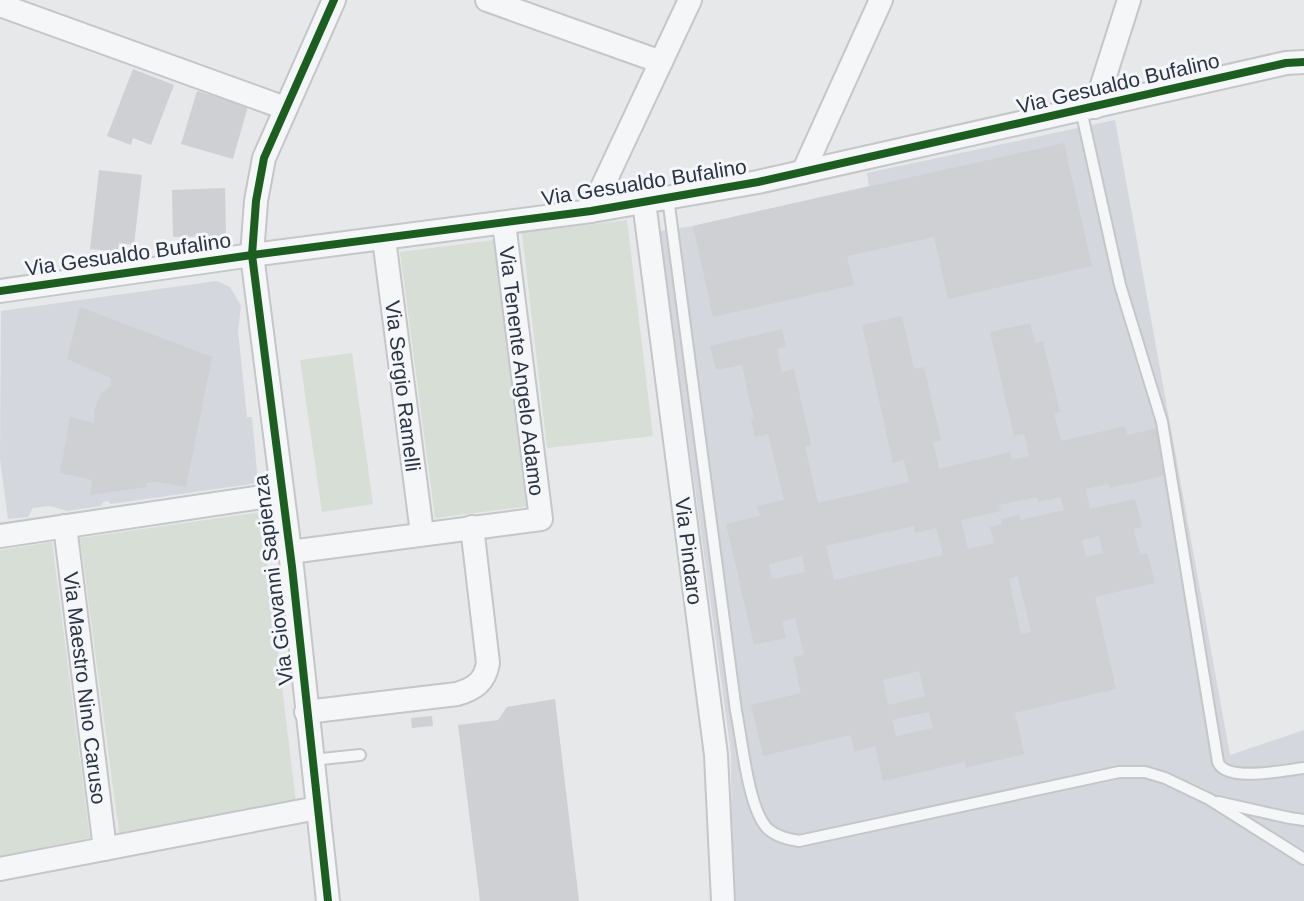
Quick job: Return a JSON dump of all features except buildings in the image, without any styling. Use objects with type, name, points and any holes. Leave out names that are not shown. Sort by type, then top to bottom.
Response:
[{"type":"street","name":"Via Giovanni Sapienza","points":[[328,901],[290,552],[252,255],[256,201],[264,158],[334,0]]},
{"type":"street","points":[[487,0],[513,4],[661,62]]},
{"type":"street","points":[[591,211],[690,0]]},
{"type":"street","points":[[803,172],[880,0]]},
{"type":"street","points":[[1088,108],[1129,0]]},
{"type":"street","points":[[0,5],[285,108]]},
{"type":"street","name":"Via Gesualdo Bufalino","points":[[0,291],[252,255],[591,211],[668,198],[803,172],[1298,60]]},
{"type":"street","name":"Via Pindaro","points":[[644,202],[716,755],[723,901]]},
{"type":"street","name":"Via Tenente Angelo Adamo","points":[[290,552],[541,519],[504,223]]},
{"type":"street","name":"Via Sergio Ramelli","points":[[384,239],[422,533]]},
{"type":"street","points":[[0,536],[282,494]]},
{"type":"street","name":"Via Maestro Nino Caruso","points":[[64,526],[105,849]]},
{"type":"street","points":[[306,712],[457,694],[471,690],[479,683],[486,673],[488,663],[472,527]]},
{"type":"street","points":[[0,869],[317,808]]},
{"type":"lane","points":[[1088,108],[1120,285],[1162,422],[1218,762],[1220,767],[1228,772],[1245,774],[1304,768]]},
{"type":"lane","points":[[668,198],[736,711],[752,795],[758,813],[768,829],[785,839],[799,841],[1119,772],[1145,772],[1165,778],[1209,800],[1304,859]]},
{"type":"lane","points":[[312,760],[360,755]]},
{"type":"lane","points":[[1209,800],[1304,820]]},
{"type":"shaded area","points":[[1115,120],[1230,755],[1304,730],[1304,901],[732,901],[731,753],[660,231],[693,226],[869,186],[867,173]]},
{"type":"shaded area","points":[[627,220],[653,436],[547,448],[522,233]]},
{"type":"shaded area","points":[[494,240],[529,506],[435,518],[400,252]]},
{"type":"shaded area","points":[[217,281],[230,287],[241,306],[238,331],[247,417],[252,417],[258,483],[111,504],[108,501],[103,502],[101,506],[67,511],[50,506],[33,508],[28,517],[8,519],[0,459],[1,311]]},
{"type":"shaded area","points":[[352,353],[373,504],[322,512],[300,360]]},
{"type":"shaded area","points":[[261,512],[296,803],[119,833],[80,538]]},
{"type":"shaded area","points":[[52,542],[90,838],[0,856],[0,550]]},
{"type":"cycle path","points":[[328,901],[292,567],[252,255],[256,201],[264,158],[334,0]]},
{"type":"cycle path","points":[[0,291],[252,255],[591,211],[758,182],[1286,63],[1304,62]]}]
